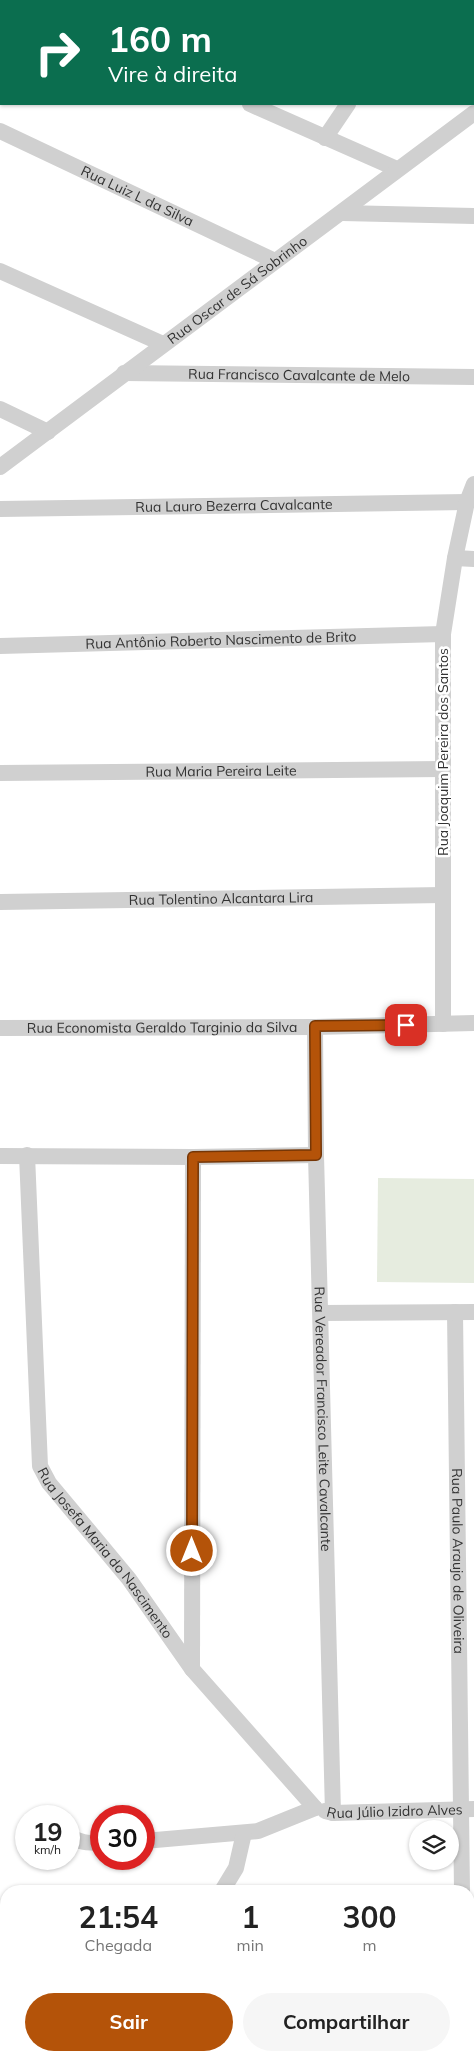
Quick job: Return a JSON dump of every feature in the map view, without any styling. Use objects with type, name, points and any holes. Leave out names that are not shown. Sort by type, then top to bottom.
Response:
[{"type":"street","points":[[252,105],[397,169]]},
{"type":"street","points":[[325,138],[347,105]]},
{"type":"street","name":"Rua Oscar de Sá Sobrinho","points":[[0,467],[474,113]]},
{"type":"street","name":"Rua Luiz L da Silva","points":[[0,131],[275,261]]},
{"type":"street","points":[[342,213],[474,216]]},
{"type":"street","points":[[0,271],[163,344]]},
{"type":"street","name":"Rua Francisco Cavalcante de Melo","points":[[124,373],[474,377]]},
{"type":"street","points":[[0,409],[48,432]]},
{"type":"street","name":"Rua Joaquim Pereira dos Santos","points":[[443,1024],[443,634],[455,558],[467,502],[474,484]]},
{"type":"street","name":"Rua Lauro Bezerra Cavalcante","points":[[0,509],[467,502]]},
{"type":"street","points":[[455,558],[474,559]]},
{"type":"street","name":"Rua Antônio Roberto Nascimento de Brito","points":[[0,646],[443,634]]},
{"type":"street","name":"Rua Maria Pereira Leite","points":[[0,772],[443,769]]},
{"type":"street","name":"Rua Tolentino Alcantara Lira","points":[[0,902],[443,895]]},
{"type":"street","name":"Rua Economista Geraldo Targinio da Silva","points":[[0,1028],[474,1023]]},
{"type":"street","name":"Rua Vereador Francisco Leite Cavalcante","points":[[315,1026],[316,1155],[322,1313],[333,1813]]},
{"type":"street","name":"Rua Josefa Maria do Nascimento","points":[[27,1155],[40,1466],[49,1483],[129,1579],[192,1669],[315,1808]]},
{"type":"street","points":[[0,1156],[193,1157],[316,1155]]},
{"type":"street","points":[[192,1669],[193,1157]]},
{"type":"street","name":"Rua Paulo Araujo de Oliveira","points":[[455,1312],[468,1809],[462,1885]]},
{"type":"street","points":[[322,1313],[474,1312]]},
{"type":"street","points":[[155,1840],[258,1831],[315,1808]]},
{"type":"street","name":"Rua Júlio Izidro Alves","points":[[315,1808],[333,1813],[468,1809]]},
{"type":"street","points":[[226,1885],[236,1868],[244,1833]]},
{"type":"shaded area","points":[[378,1178],[474,1179],[474,1283],[377,1282]]},
{"type":"route","points":[[192,1551],[193,1157],[316,1155],[315,1026],[406,1025]]}]
